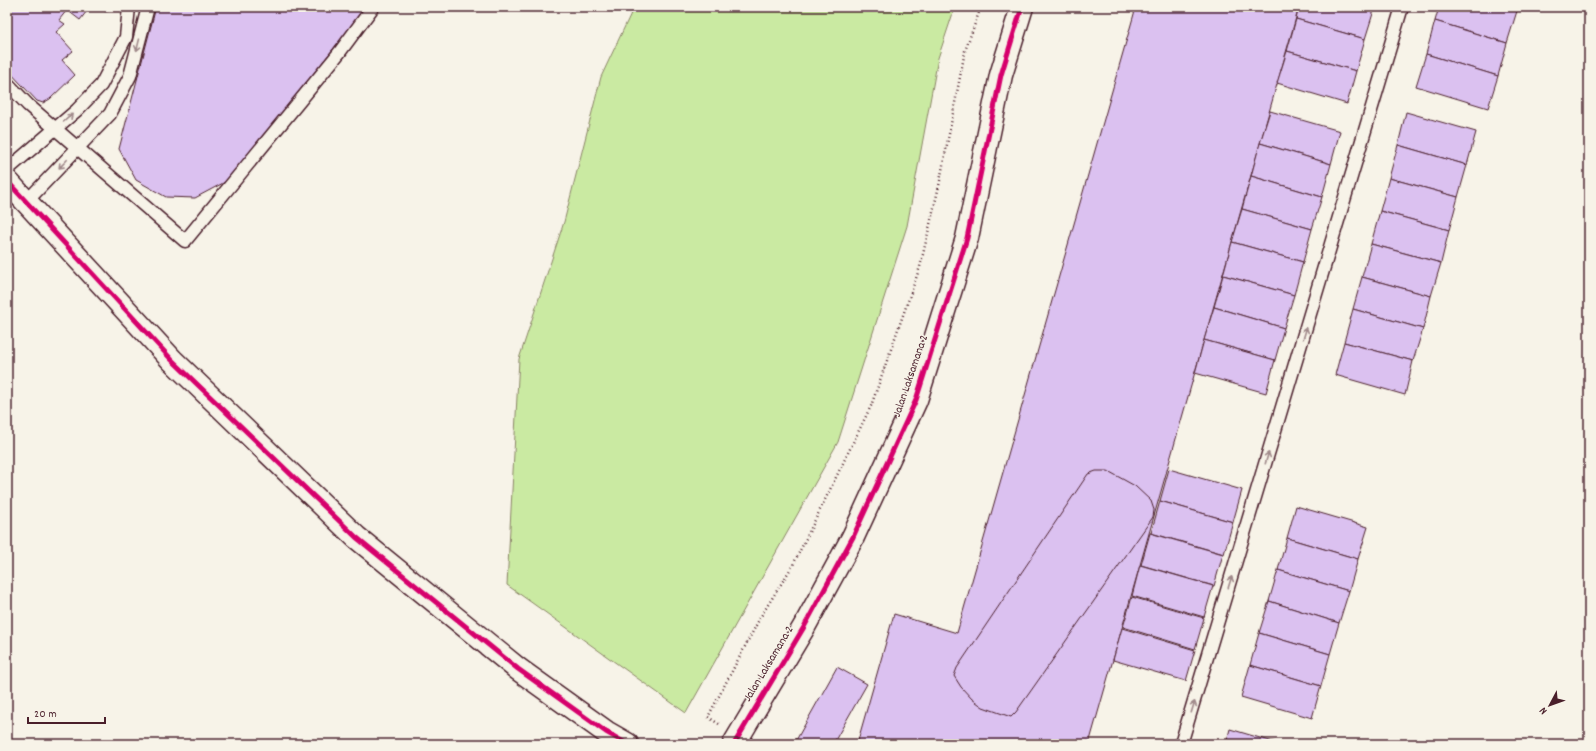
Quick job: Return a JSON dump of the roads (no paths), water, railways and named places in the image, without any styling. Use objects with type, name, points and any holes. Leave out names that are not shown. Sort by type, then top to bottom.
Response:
[{"type":"street","name":"Jalan Laksamana 2","points":[[736,740],[804,627],[853,537],[916,400],[966,238],[1001,75],[1022,7]]},
{"type":"street","points":[[7,181],[172,360],[356,536],[518,669],[606,732],[627,744]]},
{"type":"lane","points":[[7,170],[56,129],[101,85],[126,37],[129,7]]},
{"type":"lane","points":[[26,202],[110,114],[130,76],[148,7]]},
{"type":"lane","points":[[7,83],[28,105],[185,241],[339,53],[373,7]]},
{"type":"lane","points":[[1182,744],[1402,7]]}]
